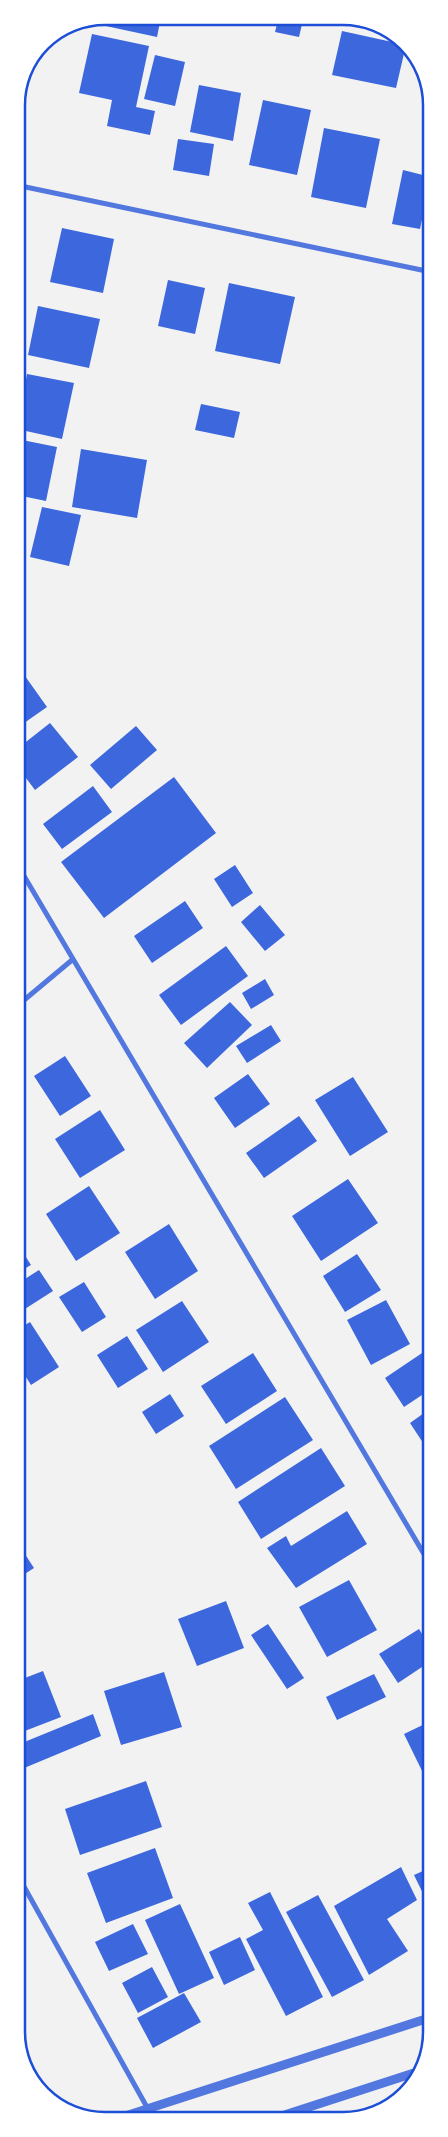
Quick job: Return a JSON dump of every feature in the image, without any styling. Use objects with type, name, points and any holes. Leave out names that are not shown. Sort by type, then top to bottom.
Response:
[{"type":"street","points":[[25,187],[423,270]]},
{"type":"street","points":[[25,878],[423,1551]]},
{"type":"street","points":[[25,999],[72,960]]},
{"type":"street","points":[[25,1888],[149,2112]]},
{"type":"street","points":[[138,2112],[423,2020]]},
{"type":"street","points":[[294,2112],[412,2074]]},
{"type":"building","points":[[102,25],[159,25],[157,37]]},
{"type":"building","points":[[277,25],[302,25],[299,37],[275,32]]},
{"type":"building","points":[[342,31],[393,42],[404,53],[396,88],[332,75]]},
{"type":"building","points":[[92,34],[149,46],[136,107],[155,111],[150,135],[107,126],[112,100],[79,93]]},
{"type":"building","points":[[155,55],[185,62],[175,106],[144,99]]},
{"type":"building","points":[[199,85],[241,93],[233,141],[190,132]]},
{"type":"building","points":[[263,100],[311,110],[297,175],[249,165]]},
{"type":"building","points":[[324,128],[380,139],[366,208],[311,197]]},
{"type":"building","points":[[178,139],[214,144],[209,176],[173,170]]},
{"type":"building","points":[[403,170],[423,175],[423,215],[420,229],[392,224]]},
{"type":"building","points":[[62,228],[114,239],[103,293],[50,282]]},
{"type":"building","points":[[168,280],[205,288],[195,334],[158,326]]},
{"type":"building","points":[[229,283],[295,297],[280,364],[215,351]]},
{"type":"building","points":[[38,306],[100,319],[89,368],[28,355]]},
{"type":"building","points":[[27,374],[74,383],[62,439],[25,431],[25,385]]},
{"type":"building","points":[[201,404],[240,412],[234,438],[195,430]]},
{"type":"building","points":[[25,441],[57,447],[46,501],[25,497]]},
{"type":"building","points":[[81,449],[147,460],[137,518],[72,507]]},
{"type":"building","points":[[42,507],[81,515],[69,566],[30,557]]},
{"type":"building","points":[[25,676],[47,707],[25,722]]},
{"type":"building","points":[[50,723],[78,757],[35,790],[25,777],[25,743]]},
{"type":"building","points":[[136,726],[157,750],[111,789],[90,765]]},
{"type":"building","points":[[174,777],[216,833],[104,918],[61,862]]},
{"type":"building","points":[[93,786],[112,812],[62,849],[43,824]]},
{"type":"building","points":[[235,865],[253,893],[232,907],[214,879]]},
{"type":"building","points":[[185,901],[203,928],[152,963],[134,936]]},
{"type":"building","points":[[260,905],[285,935],[265,951],[241,922]]},
{"type":"building","points":[[226,946],[248,976],[181,1025],[159,995]]},
{"type":"building","points":[[265,979],[274,995],[251,1009],[242,993]]},
{"type":"building","points":[[230,1002],[252,1025],[207,1068],[184,1043]]},
{"type":"building","points":[[271,1025],[281,1041],[247,1063],[236,1046]]},
{"type":"building","points":[[65,1056],[91,1096],[60,1116],[34,1076]]},
{"type":"building","points":[[248,1074],[270,1104],[235,1128],[214,1098]]},
{"type":"building","points":[[353,1077],[388,1132],[350,1156],[315,1100]]},
{"type":"building","points":[[100,1110],[125,1150],[80,1178],[55,1139]]},
{"type":"building","points":[[299,1116],[317,1141],[264,1178],[246,1153]]},
{"type":"building","points":[[348,1179],[378,1223],[321,1261],[292,1216]]},
{"type":"building","points":[[89,1186],[120,1233],[76,1261],[46,1214]]},
{"type":"building","points":[[169,1224],[198,1271],[155,1299],[125,1252]]},
{"type":"building","points":[[357,1254],[381,1290],[345,1312],[323,1276]]},
{"type":"building","points":[[25,1256],[31,1265],[25,1268]]},
{"type":"building","points":[[39,1270],[53,1291],[25,1309],[25,1279]]},
{"type":"building","points":[[84,1282],[106,1317],[82,1332],[59,1297]]},
{"type":"building","points":[[386,1300],[410,1344],[371,1365],[347,1320]]},
{"type":"building","points":[[182,1301],[209,1342],[163,1372],[136,1330]]},
{"type":"building","points":[[30,1322],[59,1367],[31,1385],[25,1376],[25,1325]]},
{"type":"building","points":[[127,1336],[148,1369],[118,1388],[97,1355]]},
{"type":"building","points":[[423,1352],[423,1394],[404,1407],[385,1378]]},
{"type":"building","points":[[253,1353],[277,1391],[226,1424],[201,1386]]},
{"type":"building","points":[[170,1394],[184,1416],[156,1434],[142,1412]]},
{"type":"building","points":[[285,1397],[313,1440],[236,1489],[209,1446]]},
{"type":"building","points":[[423,1414],[423,1443],[410,1423]]},
{"type":"building","points":[[321,1448],[345,1486],[261,1539],[238,1502]]},
{"type":"building","points":[[347,1511],[367,1544],[296,1588],[267,1548],[286,1536],[291,1546]]},
{"type":"building","points":[[25,1554],[34,1568],[25,1574]]},
{"type":"building","points":[[349,1580],[377,1630],[327,1657],[299,1607]]},
{"type":"building","points":[[226,1601],[244,1648],[197,1666],[178,1619]]},
{"type":"building","points":[[268,1624],[304,1678],[287,1689],[251,1635]]},
{"type":"building","points":[[419,1629],[423,1635],[423,1666],[398,1683],[379,1654]]},
{"type":"building","points":[[43,1671],[61,1717],[25,1731],[25,1678]]},
{"type":"building","points":[[164,1672],[182,1727],[121,1745],[104,1691]]},
{"type":"building","points":[[374,1674],[386,1697],[337,1720],[326,1697]]},
{"type":"building","points":[[93,1714],[101,1736],[25,1768],[25,1742]]},
{"type":"building","points":[[423,1725],[423,1773],[404,1734]]},
{"type":"building","points":[[146,1781],[162,1827],[80,1855],[65,1809]]},
{"type":"building","points":[[155,1848],[173,1898],[106,1923],[87,1873]]},
{"type":"building","points":[[401,1867],[417,1900],[387,1919],[408,1951],[369,1975],[334,1906]]},
{"type":"building","points":[[423,1871],[423,1894],[414,1875]]},
{"type":"building","points":[[270,1892],[323,1997],[286,2016],[246,1939],[263,1930],[248,1903]]},
{"type":"building","points":[[318,1895],[364,1980],[332,1997],[286,1912]]},
{"type":"building","points":[[180,1904],[214,1978],[179,1994],[145,1920]]},
{"type":"building","points":[[133,1924],[148,1954],[109,1971],[95,1942]]},
{"type":"building","points":[[240,1937],[255,1970],[224,1985],[209,1952]]},
{"type":"building","points":[[152,1967],[168,1997],[138,2013],[122,1983]]},
{"type":"building","points":[[184,1993],[201,2022],[153,2048],[137,2018]]}]
